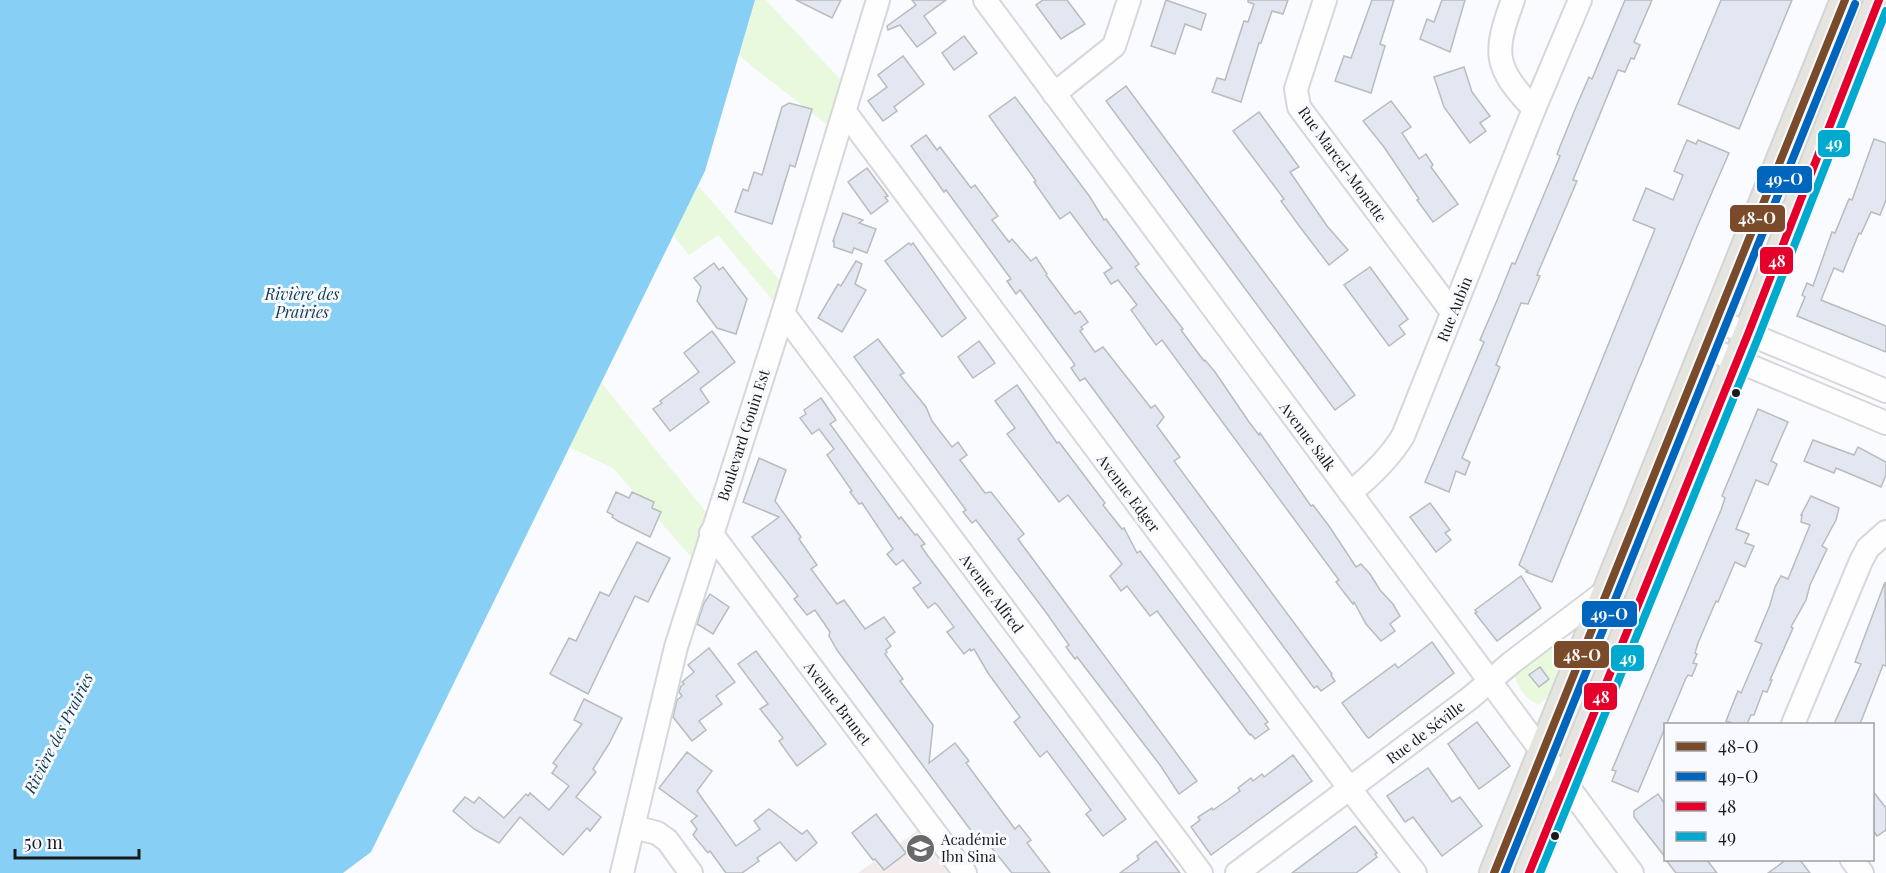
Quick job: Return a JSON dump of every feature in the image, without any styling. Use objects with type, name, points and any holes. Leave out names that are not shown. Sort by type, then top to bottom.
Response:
[{"type":"main road","points":[[1494,873],[1718,321],[1845,0]]},
{"type":"main road","points":[[1528,873],[1748,334],[1880,0]]},
{"type":"street","name":"Boulevard Gouin Est","points":[[622,873],[676,646],[783,313],[878,0]]},
{"type":"street","name":"Avenue Salk","points":[[985,0],[1632,873]]},
{"type":"street","points":[[1054,94],[1114,46],[1129,0]]},
{"type":"street","name":"Rue Marcel-Monette","points":[[1325,0],[1296,89],[1299,106],[1452,312]]},
{"type":"street","points":[[1513,0],[1500,46],[1501,63],[1510,82],[1534,109]]},
{"type":"street","name":"Rue Aubin","points":[[1350,493],[1377,471],[1404,436],[1452,312],[1580,0]]},
{"type":"street","name":"Avenue Edger","points":[[845,112],[1415,873]]},
{"type":"street","name":"Avenue Alfred","points":[[783,313],[1201,873]]},
{"type":"street","points":[[1718,321],[1886,391]]},
{"type":"street","points":[[1707,348],[1886,423]]},
{"type":"street","points":[[1793,723],[1861,561],[1868,548],[1886,532]]},
{"type":"street","name":"Avenue Brunet","points":[[711,533],[964,873]]},
{"type":"street","name":"Rue de Séville","points":[[1237,873],[1350,789],[1610,588]]},
{"type":"street","points":[[634,826],[657,833],[667,840],[691,873]]},
{"type":"street","points":[[1853,861],[1862,873]]},
{"type":"shaded area","name":"Académie Ibn Sina","points":[[928,823],[965,873],[858,873]]},
{"type":"green space","points":[[755,0],[766,0],[851,91],[839,134],[739,56]]},
{"type":"green space","points":[[698,185],[789,291],[783,313],[718,235],[689,255],[673,235]]},
{"type":"green space","points":[[601,382],[714,522],[700,567],[613,468],[569,447]]},
{"type":"green space","points":[[1560,645],[1564,648],[1565,655],[1547,699],[1539,704],[1535,703],[1518,685],[1515,676],[1554,646]]},
{"type":"water","name":"Rivière des Prairies","points":[[0,0],[755,0],[705,171],[371,852],[343,873],[0,873]]},
{"type":"building","points":[[796,0],[841,0],[832,18]]},
{"type":"building","points":[[912,0],[946,0],[924,16],[936,33],[917,47],[900,25],[888,30],[887,26],[916,5]]},
{"type":"building","points":[[1043,0],[1067,0],[1085,24],[1061,39],[1036,5]]},
{"type":"building","points":[[1166,0],[1206,14],[1201,30],[1185,24],[1175,54],[1151,46]]},
{"type":"building","points":[[1248,0],[1288,0],[1283,14],[1272,11],[1261,43],[1259,43],[1241,102],[1212,92],[1217,78],[1225,80],[1244,21],[1248,22],[1254,4]]},
{"type":"building","points":[[1372,0],[1394,0],[1380,44],[1385,46],[1371,93],[1335,81],[1344,56],[1351,58]]},
{"type":"building","points":[[1442,0],[1465,0],[1450,52],[1420,39],[1427,19],[1434,22]]},
{"type":"building","points":[[1625,0],[1652,0],[1634,42],[1640,45],[1625,72],[1618,70],[1573,180],[1577,181],[1537,275],[1540,276],[1528,304],[1521,303],[1496,365],[1500,367],[1462,458],[1470,462],[1465,475],[1456,471],[1449,492],[1425,482],[1484,342],[1480,340],[1560,156],[1557,154],[1576,107],[1589,77],[1592,79]]},
{"type":"building","points":[[1721,0],[1792,0],[1739,129],[1678,104]]},
{"type":"building","points":[[964,36],[977,53],[954,70],[942,53]]},
{"type":"building","points":[[903,56],[924,84],[894,107],[897,111],[883,121],[868,101],[887,87],[878,75]]},
{"type":"building","points":[[1464,67],[1472,92],[1490,116],[1480,123],[1486,131],[1470,143],[1444,107],[1434,77]]},
{"type":"building","points":[[1126,86],[1355,395],[1335,410],[1106,101]]},
{"type":"building","points":[[1015,97],[1090,197],[1104,220],[1106,219],[1139,264],[1135,267],[1183,329],[1181,330],[1204,361],[1215,372],[1259,435],[1260,433],[1311,506],[1313,505],[1329,526],[1356,567],[1361,564],[1393,604],[1400,616],[1390,624],[1395,631],[1381,641],[1366,624],[1354,602],[1353,604],[1336,582],[1339,580],[1162,340],[1156,345],[1131,310],[1137,305],[1118,280],[1111,284],[1104,273],[1112,268],[1070,212],[1060,219],[1034,182],[1036,181],[989,116]]},
{"type":"building","points":[[1391,101],[1411,127],[1402,133],[1419,159],[1426,154],[1433,165],[1431,167],[1458,204],[1433,222],[1384,147],[1363,121]]},
{"type":"building","points":[[789,103],[812,109],[795,167],[790,165],[772,224],[735,212],[743,189],[748,191],[754,172],[762,175],[782,107]]},
{"type":"building","points":[[1259,112],[1299,167],[1290,172],[1327,226],[1348,250],[1329,265],[1281,201],[1284,199],[1233,131]]},
{"type":"building","points":[[926,135],[937,150],[940,147],[971,188],[975,185],[998,216],[992,220],[1009,242],[1012,239],[1031,261],[1036,257],[1046,275],[1075,314],[1080,311],[1088,322],[1081,327],[1083,329],[1080,331],[1095,352],[1103,347],[1151,408],[1155,405],[1164,417],[1157,426],[1180,457],[1174,461],[1335,681],[1321,691],[1317,686],[1314,688],[1085,378],[1080,381],[1071,368],[1075,365],[1073,362],[1020,290],[1016,294],[1007,281],[1011,279],[911,146]]},
{"type":"building","points":[[1874,139],[1886,143],[1886,200],[1880,215],[1871,212],[1861,234],[1859,233],[1843,272],[1834,268],[1821,300],[1886,326],[1886,352],[1797,316],[1805,297],[1802,295],[1807,283],[1813,286],[1832,232],[1835,233],[1849,199],[1852,200]]},
{"type":"building","points":[[1687,140],[1696,144],[1698,140],[1729,153],[1552,582],[1526,572],[1528,571],[1519,565],[1655,229],[1633,220],[1646,188],[1673,200],[1683,175],[1674,171]]},
{"type":"building","points":[[867,168],[888,196],[885,197],[888,201],[871,214],[848,182]]},
{"type":"building","points":[[843,213],[863,220],[859,223],[876,229],[867,253],[854,248],[852,253],[834,247],[833,241]]},
{"type":"building","points":[[909,243],[911,245],[913,243],[966,318],[942,337],[885,261]]},
{"type":"building","points":[[856,261],[862,264],[855,284],[866,290],[842,332],[818,318],[838,284],[841,286]]},
{"type":"building","points":[[714,263],[719,270],[723,267],[747,299],[736,334],[717,328],[697,301],[701,287],[694,278]]},
{"type":"building","points":[[1370,267],[1408,319],[1399,326],[1405,334],[1389,346],[1344,285]]},
{"type":"building","points":[[712,331],[735,362],[700,389],[709,402],[670,431],[653,409],[662,403],[660,401],[699,372],[684,353]]},
{"type":"building","points":[[878,339],[904,373],[900,375],[926,407],[932,421],[952,447],[958,442],[967,455],[960,460],[985,493],[991,492],[1024,534],[1018,539],[1197,781],[1179,794],[1160,765],[1077,657],[1075,659],[1066,647],[1069,645],[1045,611],[976,520],[972,523],[963,512],[966,510],[854,357]]},
{"type":"building","points":[[979,341],[995,363],[973,378],[958,357]]},
{"type":"building","points":[[1017,385],[1057,443],[1059,442],[1105,503],[1103,505],[1122,529],[1124,528],[1137,553],[1140,551],[1268,722],[1265,724],[1269,729],[1255,739],[1157,611],[1150,616],[1127,586],[1121,591],[1110,576],[1122,564],[1068,495],[1059,502],[1007,434],[1015,428],[995,401]]},
{"type":"building","points":[[821,398],[836,420],[830,424],[899,519],[901,517],[925,544],[921,546],[928,556],[1126,819],[1103,836],[1086,814],[1091,810],[1047,751],[1040,757],[1014,722],[1020,717],[988,673],[974,649],[964,654],[947,632],[954,627],[938,606],[935,603],[928,608],[913,588],[921,583],[903,560],[896,565],[887,554],[893,549],[862,503],[859,504],[850,492],[852,491],[827,455],[834,449],[819,429],[812,434],[800,418],[806,414],[804,410]]},
{"type":"building","points":[[1758,409],[1788,422],[1771,461],[1777,464],[1768,485],[1756,480],[1736,529],[1749,534],[1745,543],[1754,546],[1745,567],[1735,562],[1718,602],[1716,601],[1698,643],[1693,663],[1697,664],[1692,676],[1688,675],[1686,678],[1667,723],[1664,723],[1664,730],[1638,792],[1612,781],[1616,771],[1612,770],[1721,510],[1725,498],[1722,496]]},
{"type":"building","points":[[1813,440],[1854,455],[1858,447],[1886,462],[1886,475],[1881,487],[1836,468],[1834,473],[1804,461]]},
{"type":"building","points":[[759,458],[786,470],[775,501],[801,537],[799,539],[817,565],[811,569],[837,604],[844,600],[865,629],[884,617],[895,632],[886,639],[891,646],[885,654],[903,679],[900,681],[933,725],[929,763],[955,743],[969,761],[966,763],[1015,829],[1019,825],[1031,840],[1027,843],[1050,873],[1012,873],[982,836],[978,840],[837,650],[829,636],[830,632],[815,610],[807,615],[794,599],[798,596],[752,537],[779,517],[743,502]]},
{"type":"building","points":[[616,492],[629,498],[632,492],[654,502],[652,508],[661,512],[650,537],[618,521],[607,512]]},
{"type":"building","points":[[1811,496],[1839,508],[1836,520],[1822,546],[1827,549],[1810,585],[1806,600],[1791,627],[1793,628],[1767,692],[1763,691],[1754,715],[1751,715],[1747,723],[1731,723],[1726,721],[1738,691],[1741,693],[1762,644],[1755,641],[1775,587],[1781,576],[1788,579],[1810,525],[1801,522],[1801,515]]},
{"type":"building","points":[[1430,503],[1450,530],[1445,533],[1451,540],[1436,552],[1410,517]]},
{"type":"building","points":[[637,542],[670,558],[648,602],[635,596],[588,694],[550,674],[569,638],[576,641],[600,592],[609,596]]},
{"type":"building","points":[[1521,576],[1541,608],[1497,641],[1475,610]]},
{"type":"building","points":[[1885,582],[1886,666],[1883,665],[1860,723],[1834,723],[1861,664],[1855,662]]},
{"type":"building","points":[[710,594],[729,607],[713,634],[697,624],[704,603]]},
{"type":"building","points":[[1432,642],[1454,673],[1369,738],[1367,737],[1342,703],[1395,664],[1398,668]]},
{"type":"building","points":[[709,648],[735,682],[716,696],[722,704],[699,721],[706,730],[692,741],[673,717],[677,700],[682,696],[679,692],[684,684],[682,682],[694,672],[688,665]]},
{"type":"building","points":[[756,651],[826,744],[797,766],[779,741],[783,738],[760,709],[768,704],[738,664]]},
{"type":"building","points":[[1540,667],[1549,679],[1539,687],[1529,675]]},
{"type":"building","points":[[584,699],[622,718],[593,769],[596,772],[576,797],[601,817],[590,831],[587,828],[563,855],[520,817],[499,843],[474,829],[453,811],[465,797],[474,803],[479,797],[504,818],[526,794],[528,796],[530,793],[549,810],[569,786],[552,773],[557,766],[553,763],[582,724],[574,720]]},
{"type":"building","points":[[1477,722],[1510,766],[1479,789],[1448,744]]},
{"type":"building","points":[[687,752],[712,771],[697,791],[736,846],[760,829],[754,821],[769,809],[802,834],[807,830],[817,843],[796,861],[780,842],[757,858],[759,861],[742,873],[726,873],[710,851],[708,853],[693,835],[697,829],[691,821],[697,816],[659,788]]},
{"type":"building","points":[[1293,755],[1312,781],[1211,855],[1191,827],[1200,820],[1198,817],[1212,808],[1213,810],[1240,791],[1238,788],[1251,778],[1253,781],[1262,774],[1264,777]]},
{"type":"building","points":[[1428,768],[1452,802],[1460,797],[1482,826],[1442,856],[1413,817],[1405,822],[1387,796]]},
{"type":"building","points":[[1874,793],[1886,808],[1886,830],[1877,836],[1874,832]]},
{"type":"building","points":[[1658,794],[1664,803],[1664,856],[1634,817],[1634,811]]},
{"type":"building","points":[[876,814],[906,853],[884,870],[852,833]]},
{"type":"building","points":[[1355,826],[1377,853],[1375,854],[1377,857],[1356,873],[1292,873]]},
{"type":"building","points":[[1156,841],[1180,873],[1120,873],[1139,859],[1137,856]]},
{"type":"building","points":[[1667,861],[1708,861],[1717,873],[1676,873]]},
{"type":"building","points":[[1785,861],[1801,861],[1810,873],[1768,873]]},
{"type":"transit line","name":"48-O","points":[[1494,873],[1845,0]]},
{"type":"transit line","name":"48","points":[[1529,873],[1748,334],[1879,0]]},
{"type":"transit line","name":"49-O","points":[[1505,873],[1855,4]]},
{"type":"transit line","name":"49","points":[[1540,873],[1758,338],[1886,11]]},
{"type":"place","name":"Académie Ibn Sina","points":[[920,848]]}]
